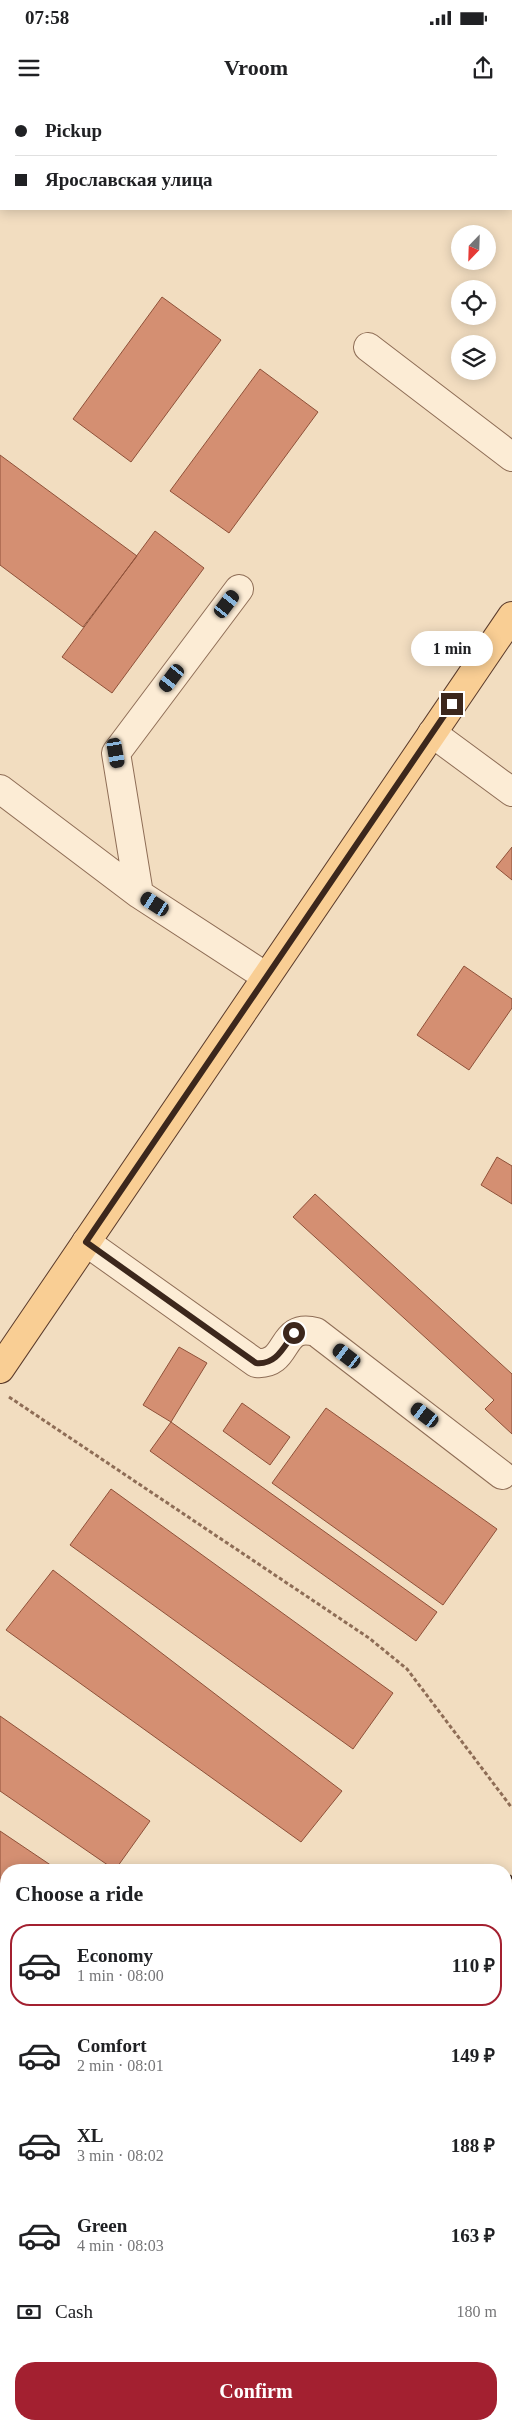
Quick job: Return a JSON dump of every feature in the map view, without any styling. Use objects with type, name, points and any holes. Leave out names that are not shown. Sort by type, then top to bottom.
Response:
[{"type":"main road","points":[[0,1369],[265,976],[512,616]]},
{"type":"street","points":[[368,347],[512,457]]},
{"type":"street","points":[[139,894],[116,753],[239,589]]},
{"type":"street","points":[[432,733],[512,792]]},
{"type":"street","points":[[0,789],[139,894],[265,976]]},
{"type":"street","points":[[86,1242],[256,1363],[266,1364],[275,1358],[294,1333],[304,1329],[316,1332],[502,1475]]},
{"type":"path","points":[[8,1397],[369,1638],[407,1669],[512,1808]]},
{"type":"building","points":[[162,297],[221,340],[131,462],[73,419]]},
{"type":"building","points":[[260,369],[318,412],[229,533],[170,491]]},
{"type":"building","points":[[0,455],[137,556],[83,627],[0,565]]},
{"type":"building","points":[[155,531],[204,568],[112,693],[62,657]]},
{"type":"building","points":[[512,847],[512,880],[496,867]]},
{"type":"building","points":[[464,966],[512,999],[512,1008],[469,1070],[417,1035]]},
{"type":"building","points":[[497,1157],[512,1166],[512,1204],[481,1185]]},
{"type":"building","points":[[315,1194],[512,1374],[512,1434],[485,1409],[494,1400],[293,1217]]},
{"type":"building","points":[[179,1347],[207,1363],[171,1422],[143,1405]]},
{"type":"building","points":[[242,1403],[290,1437],[270,1465],[223,1431]]},
{"type":"building","points":[[326,1408],[497,1529],[443,1605],[272,1483]]},
{"type":"building","points":[[171,1422],[437,1612],[416,1641],[150,1451]]},
{"type":"building","points":[[111,1489],[393,1693],[353,1749],[70,1545]]},
{"type":"building","points":[[53,1570],[342,1791],[301,1842],[6,1630]]},
{"type":"building","points":[[0,1716],[150,1821],[119,1864],[106,1864],[0,1791]]},
{"type":"building","points":[[0,1831],[49,1864],[0,1864]]},
{"type":"route","points":[[294,1333],[275,1358],[266,1364],[256,1363],[86,1242],[265,976],[452,704]]}]
